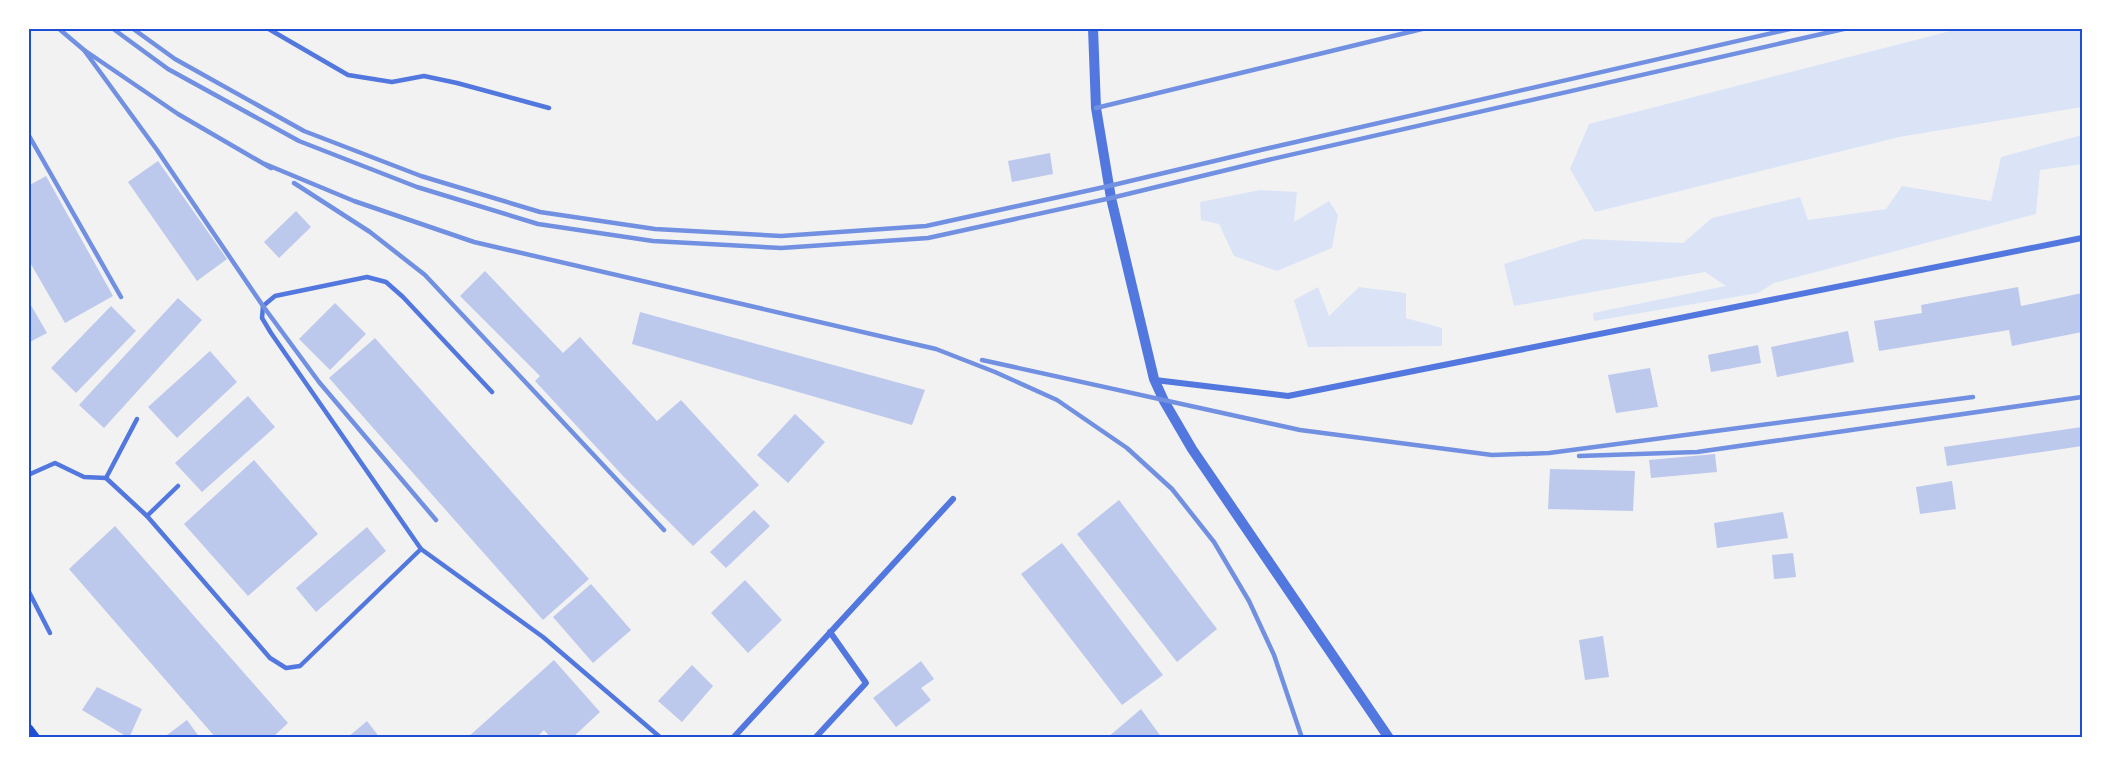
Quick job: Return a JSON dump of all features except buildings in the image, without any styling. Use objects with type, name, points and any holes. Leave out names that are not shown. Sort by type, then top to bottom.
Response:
[{"type":"main road","points":[[28,730],[34,738]]},
{"type":"street","points":[[1093,28],[1095,108],[1112,198],[1154,380],[1192,449],[1389,738]]},
{"type":"street","points":[[1154,380],[1288,396],[2082,238]]},
{"type":"street","points":[[733,738],[953,499]]},
{"type":"street","points":[[816,738],[866,683],[830,632]]},
{"type":"lane","points":[[267,28],[348,75],[392,82],[424,76],[549,108]]},
{"type":"lane","points":[[492,392],[403,297],[386,282],[367,277],[275,297],[263,306],[262,318],[271,333],[421,549],[543,637],[661,738]]},
{"type":"lane","points":[[106,478],[137,419]]},
{"type":"lane","points":[[28,475],[55,463],[84,477],[106,478],[147,516],[270,658],[286,669],[300,666],[421,549]]},
{"type":"lane","points":[[147,516],[178,486]]},
{"type":"lane","points":[[28,590],[50,633]]},
{"type":"shaded area","points":[[1962,28],[2082,29],[2082,107],[1899,137],[1595,212],[1570,169],[1589,124]]},
{"type":"shaded area","points":[[2082,135],[2082,164],[2040,170],[2036,214],[1774,283],[1758,293],[1594,321],[1593,313],[1726,286],[1705,272],[1514,306],[1504,264],[1584,239],[1683,243],[1712,218],[1800,197],[1808,220],[1886,209],[1902,186],[1991,201],[2001,157]]},
{"type":"shaded area","points":[[1260,190],[1297,192],[1294,222],[1329,201],[1338,215],[1332,248],[1277,271],[1234,256],[1219,224],[1201,220],[1200,202]]},
{"type":"shaded area","points":[[1318,287],[1329,316],[1359,287],[1406,293],[1406,318],[1442,328],[1442,346],[1308,347],[1294,300]]},
{"type":"railway","points":[[58,28],[84,50],[157,150],[263,306],[319,382],[436,520]]},
{"type":"railway","points":[[112,28],[168,69],[299,141],[417,187],[538,224],[653,241],[781,248],[928,238],[1848,28]]},
{"type":"railway","points":[[132,28],[175,59],[304,131],[421,176],[540,212],[655,229],[781,236],[926,226],[1794,28]]},
{"type":"railway","points":[[1096,108],[1426,28]]},
{"type":"railway","points":[[84,50],[178,114],[271,168]]},
{"type":"railway","points":[[28,134],[121,297]]},
{"type":"railway","points":[[265,164],[354,201],[474,242],[936,349],[1057,400],[1127,448],[1172,489],[1214,542],[1249,601],[1274,655],[1302,738]]},
{"type":"railway","points":[[294,183],[370,232],[425,275],[664,530]]},
{"type":"railway","points":[[982,360],[1300,430],[1492,455],[1549,453],[1973,397]]},
{"type":"railway","points":[[1579,456],[1697,452],[2082,397]]}]
